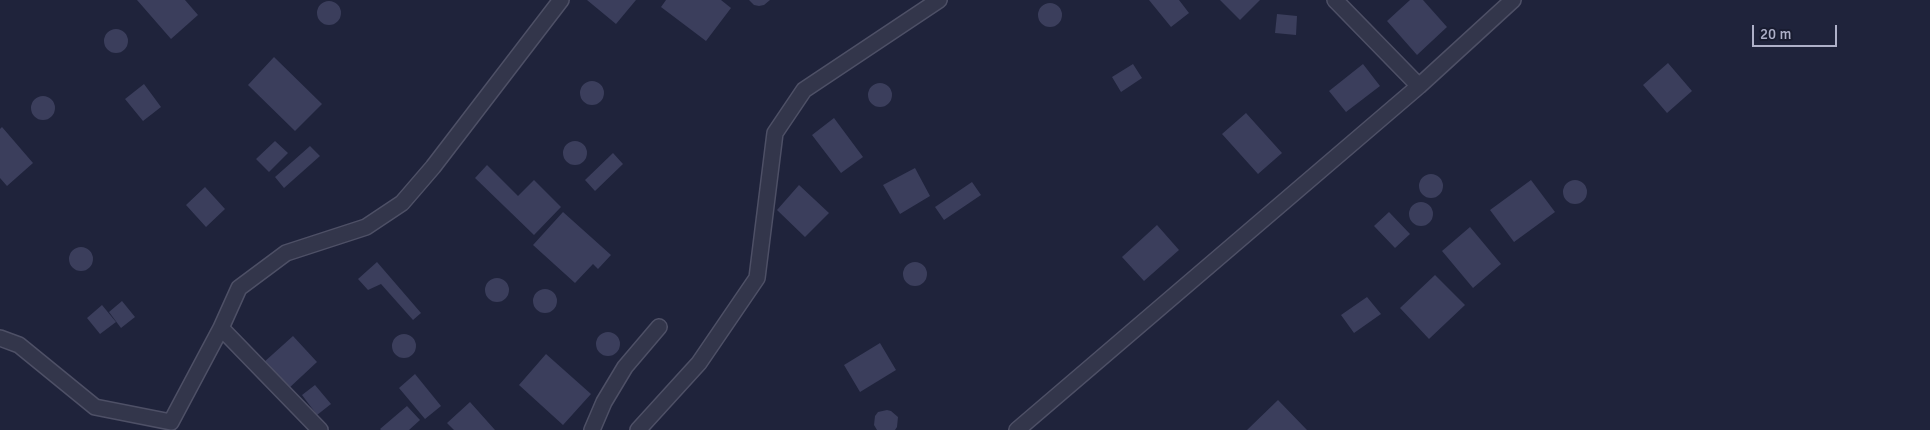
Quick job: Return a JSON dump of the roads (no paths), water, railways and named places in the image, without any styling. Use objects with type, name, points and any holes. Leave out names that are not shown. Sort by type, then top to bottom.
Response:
[{"type":"street","points":[[0,338],[18,345],[95,407],[170,426],[221,328],[239,288],[286,253],[366,227],[402,203],[434,166],[561,0]]},
{"type":"street","points":[[638,430],[699,363],[757,278],[775,133],[804,90],[939,0]]},
{"type":"street","points":[[1335,0],[1419,86]]},
{"type":"street","points":[[1017,430],[1419,86],[1513,0]]},
{"type":"street","points":[[592,430],[604,402],[625,367],[659,327]]},
{"type":"street","points":[[221,328],[320,430]]}]
